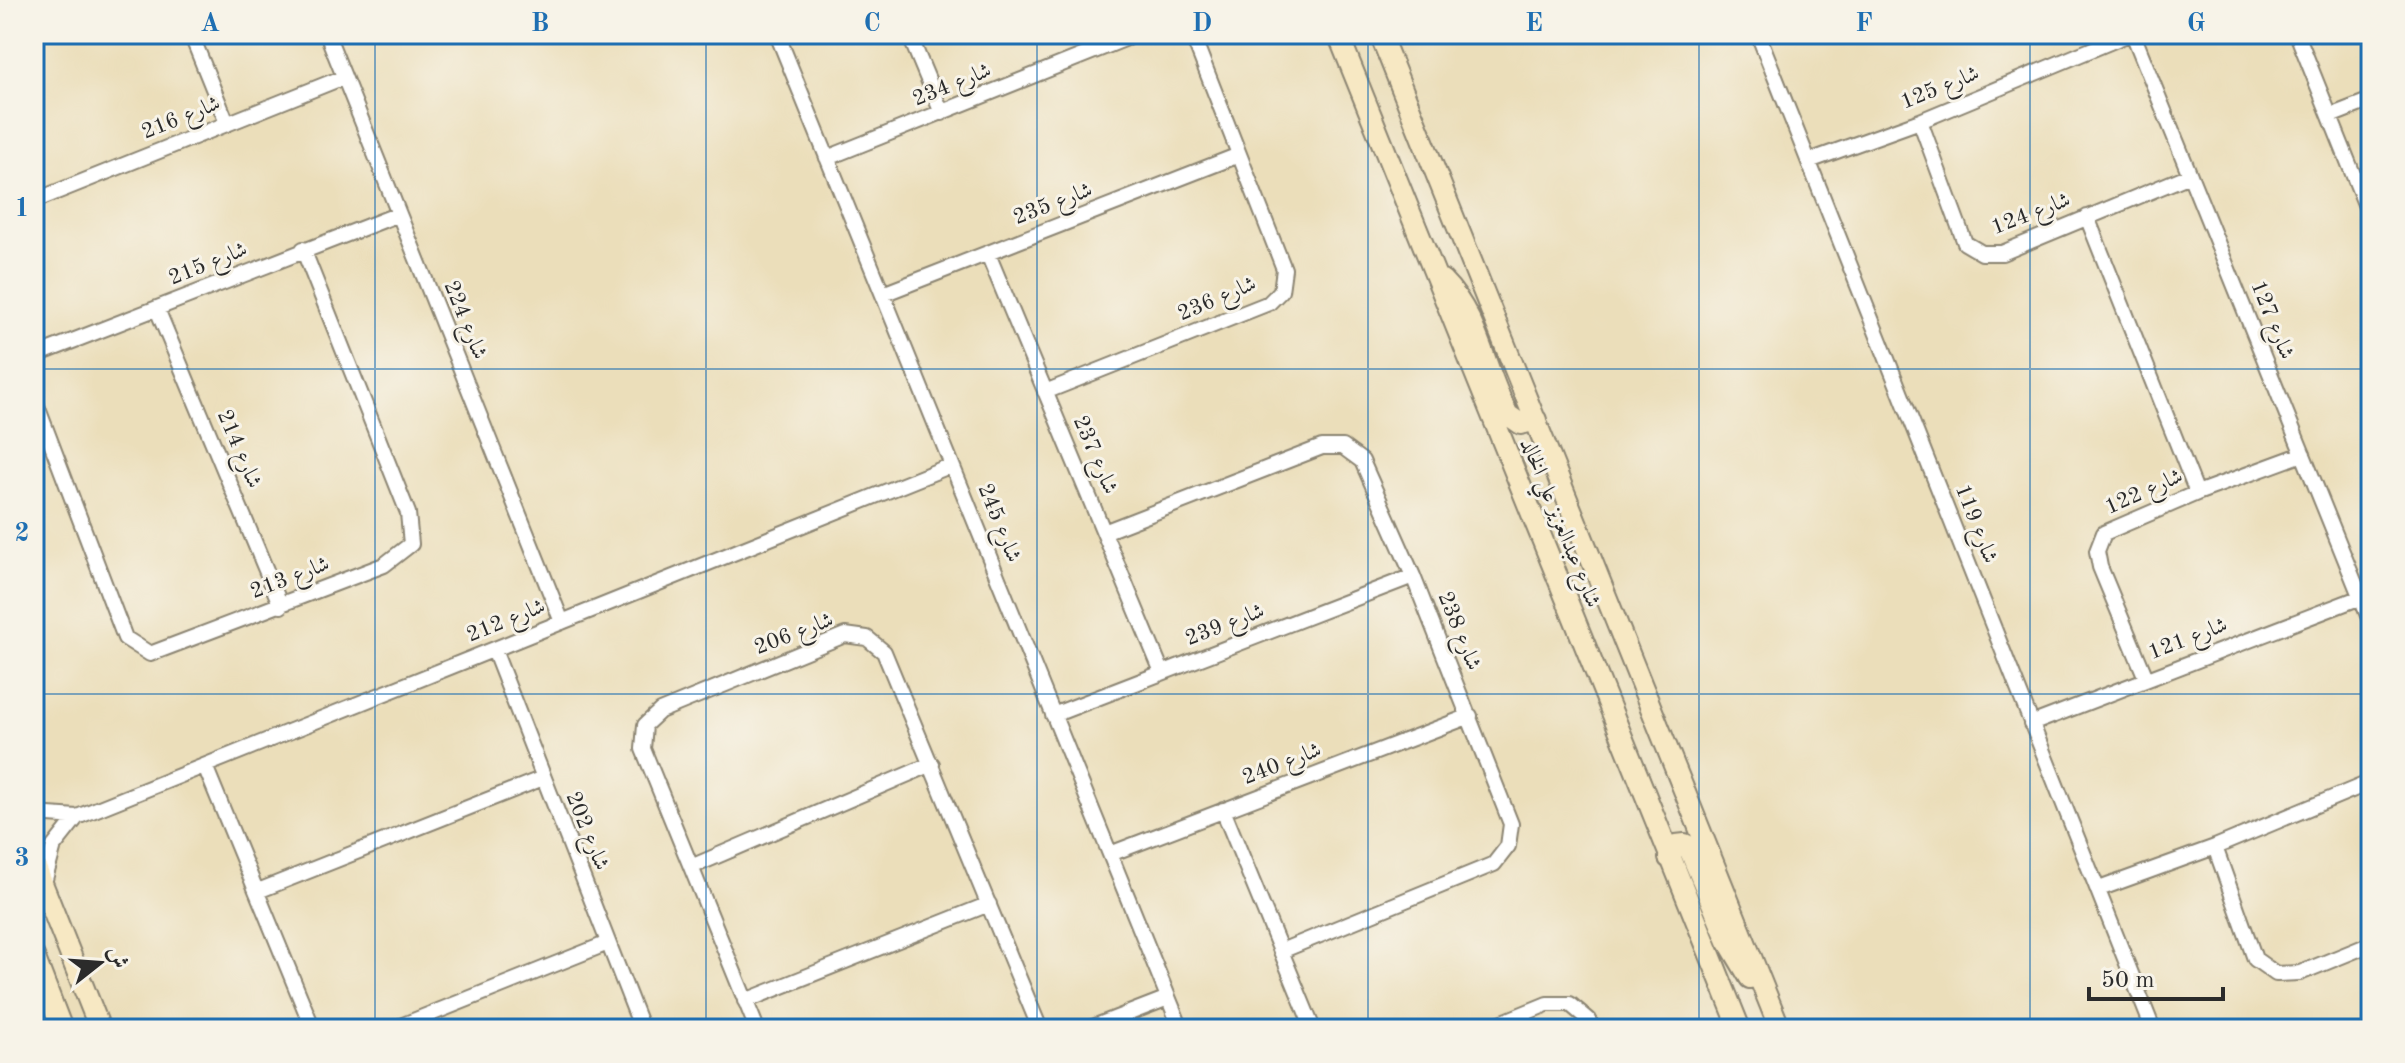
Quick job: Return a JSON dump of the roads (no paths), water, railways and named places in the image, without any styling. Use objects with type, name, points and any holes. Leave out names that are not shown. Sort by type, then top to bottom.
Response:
[{"type":"street","points":[[191,34],[227,123]]},
{"type":"street","name":"شارع 224","points":[[327,34],[562,622]]},
{"type":"street","name":"شارع 245","points":[[777,34],[1181,1029]]},
{"type":"street","points":[[909,34],[942,113]]},
{"type":"street","name":"شارع 234","points":[[827,158],[1137,34]]},
{"type":"street","name":"شارع 236","points":[[1045,392],[1269,303],[1281,291],[1284,269],[1192,34]]},
{"type":"street","name":"شارع عبدالعزيز علي الخالد","points":[[1338,34],[1740,1029]]},
{"type":"street","name":"شارع عبدالعزيز علي الخالد","points":[[1380,34],[1780,1029]]},
{"type":"street","name":"شارع 119","points":[[1758,34],[2153,1029]]},
{"type":"street","name":"شارع 125","points":[[1809,161],[1920,121],[2131,34]]},
{"type":"street","name":"شارع 127","points":[[2131,34],[2371,623]]},
{"type":"street","points":[[2297,34],[2371,219]]},
{"type":"street","name":"شارع 216","points":[[34,201],[344,77]]},
{"type":"street","points":[[2330,116],[2371,100]]},
{"type":"street","name":"شارع 124","points":[[1920,121],[1965,243],[1982,253],[2002,253],[2190,175]]},
{"type":"street","name":"شارع 235","points":[[883,294],[1239,155]]},
{"type":"street","name":"شارع 215","points":[[34,356],[399,214]]},
{"type":"street","points":[[2087,217],[2197,493]]},
{"type":"street","name":"شارع 213","points":[[34,398],[125,638],[150,654],[384,565],[411,544],[408,513],[303,249]]},
{"type":"street","name":"شارع 237","points":[[988,254],[1162,672]]},
{"type":"street","points":[[1433,272],[1451,290],[1469,316],[1508,415],[1521,424],[1536,420]]},
{"type":"street","name":"شارع 214","points":[[157,309],[281,606]]},
{"type":"street","name":"شارع 238","points":[[1104,532],[1322,447],[1343,447],[1362,461],[1413,576],[1511,824],[1508,846],[1494,864],[1281,951]]},
{"type":"street","name":"شارع 122","points":[[2146,678],[2100,567],[2097,551],[2104,533],[2197,493],[2303,454]]},
{"type":"street","name":"شارع 212","points":[[34,814],[77,817],[952,465]]},
{"type":"street","name":"شارع 239","points":[[1053,715],[1413,576]]},
{"type":"street","name":"شارع 121","points":[[2031,724],[2361,597]]},
{"type":"street","name":"شارع 206","points":[[757,1029],[643,749],[645,725],[660,711],[845,635],[867,638],[884,652],[1040,1029]]},
{"type":"street","name":"شارع 202","points":[[494,650],[642,1029]]},
{"type":"street","name":"شارع 240","points":[[1110,854],[1470,716]]},
{"type":"street","points":[[691,867],[932,764]]},
{"type":"street","points":[[205,766],[313,1029]]},
{"type":"street","points":[[258,891],[543,778]]},
{"type":"street","points":[[2099,889],[2215,847],[2371,782]]},
{"type":"street","points":[[1223,810],[1313,1029]]},
{"type":"street","points":[[44,887],[48,859],[54,846],[77,817]]},
{"type":"street","points":[[1669,858],[1676,845],[1688,846],[1732,950],[1745,972],[1766,996]]},
{"type":"street","points":[[2215,847],[2255,959],[2276,974],[2300,973],[2371,944]]},
{"type":"street","points":[[34,863],[100,1029]]},
{"type":"street","points":[[745,1001],[989,904]]},
{"type":"street","points":[[393,1029],[608,943]]},
{"type":"street","points":[[34,956],[62,1029]]},
{"type":"street","points":[[1088,1029],[1168,998]]},
{"type":"street","points":[[1486,1029],[1547,1004],[1570,1004],[1589,1020],[1592,1029]]}]
